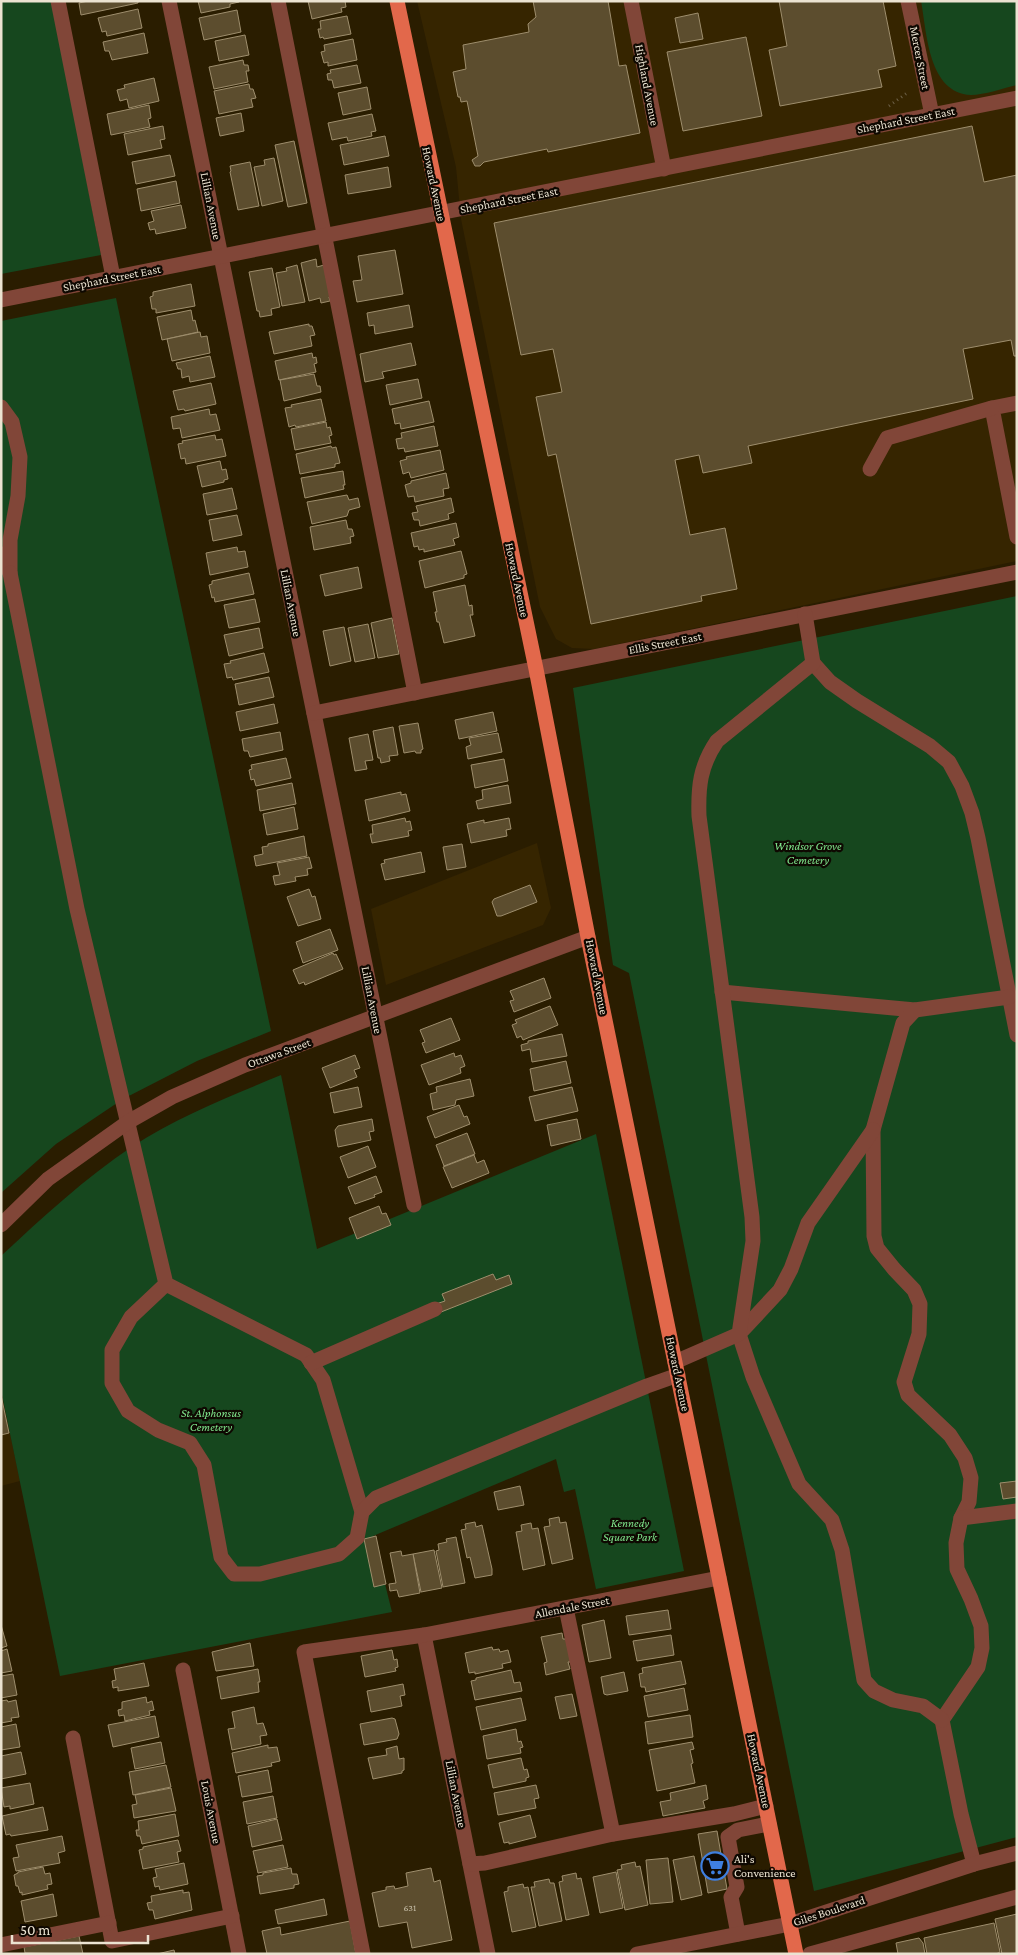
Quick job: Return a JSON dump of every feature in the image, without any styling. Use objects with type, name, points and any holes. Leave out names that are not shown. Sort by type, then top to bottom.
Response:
[{"type":"main road","name":"Howard Avenue","points":[[397,1],[536,668],[588,937],[796,1954]]},
{"type":"street","points":[[58,1],[113,277]]},
{"type":"street","name":"Lillian Avenue","points":[[169,1],[414,1205]]},
{"type":"street","points":[[278,1],[415,693]]},
{"type":"street","name":"Highland Avenue","points":[[630,1],[664,168]]},
{"type":"street","name":"Mercer Street","points":[[908,1],[932,115]]},
{"type":"street","name":"Shephard Street East","points":[[1,300],[1017,98]]},
{"type":"street","points":[[870,470],[887,438],[992,408],[1017,403]]},
{"type":"street","points":[[1,407],[12,422],[20,457],[18,496],[10,540],[10,573],[77,909],[166,1284],[306,1355],[323,1380],[362,1512],[357,1538],[339,1554],[260,1574],[234,1574],[221,1557],[204,1465],[190,1443],[158,1430],[128,1411],[112,1383],[112,1350],[131,1317],[166,1284]]},
{"type":"street","points":[[992,408],[1010,457],[1017,537]]},
{"type":"street","points":[[1,554],[10,573]]},
{"type":"street","name":"Ellis Street East","points":[[314,713],[1017,572]]},
{"type":"street","points":[[805,614],[813,663],[830,682],[930,746],[949,762],[962,786],[972,813],[1017,1035]]},
{"type":"street","points":[[813,663],[717,741],[706,756],[698,794],[699,816],[752,1217],[753,1241],[739,1334],[753,1377],[799,1484],[832,1520],[842,1550],[864,1680],[874,1690],[893,1700],[923,1706],[942,1720],[961,1814],[974,1864]]},
{"type":"street","name":"Ottawa Street","points":[[1,1226],[48,1179],[128,1122],[172,1097],[245,1065],[588,937]]},
{"type":"street","points":[[722,992],[915,1010],[1009,997]]},
{"type":"street","points":[[915,1010],[903,1023],[873,1130],[874,1236],[877,1248],[914,1290],[920,1304],[919,1334],[904,1382],[908,1396],[950,1435],[965,1458],[971,1478],[969,1502],[961,1518],[956,1543],[957,1569],[981,1626],[982,1648],[978,1667],[942,1720]]},
{"type":"street","points":[[362,1512],[376,1498],[646,1386],[739,1334],[780,1290],[791,1269],[808,1223],[873,1130]]},
{"type":"street","points":[[311,1363],[435,1309]]},
{"type":"street","points":[[961,1518],[1017,1511]]},
{"type":"street","name":"Allendale Street","points":[[363,1954],[304,1652],[424,1635],[719,1578]]},
{"type":"street","points":[[566,1608],[613,1834]]},
{"type":"street","name":"Lillian Avenue","points":[[424,1635],[488,1954]]},
{"type":"street","name":"Louis Avenue","points":[[183,1670],[240,1954]]},
{"type":"street","points":[[73,1738],[112,1941],[232,1916]]},
{"type":"street","points":[[470,1864],[613,1834],[734,1814],[766,1806]]},
{"type":"street","points":[[738,1934],[731,1897],[737,1887],[728,1837],[738,1830],[770,1824]]},
{"type":"street","name":"Giles Boulevard","points":[[637,1954],[790,1924],[974,1864],[1017,1853]]},
{"type":"street","points":[[810,1954],[1017,1896]]},
{"type":"street","points":[[1,1945],[109,1923]]},
{"type":"shaded area","points":[[417,1],[1017,1],[1017,561],[594,649],[572,648],[556,639],[540,607],[461,219],[456,167]]},
{"type":"shaded area","points":[[537,843],[551,908],[543,925],[386,985],[371,909]]},
{"type":"shaded area","points":[[1,1390],[20,1481],[1,1486]]},
{"type":"green space","points":[[1,1],[52,1],[101,255],[1,274]]},
{"type":"green space","points":[[921,1],[1017,1],[1017,85],[988,93],[971,95],[957,92],[946,84],[938,73],[932,59]]},
{"type":"green space","points":[[116,298],[271,1031],[197,1061],[123,1099],[56,1144],[1,1193],[1,321]]},
{"type":"green space","name":"Windsor Grove Cemetery","points":[[1017,596],[1017,1837],[814,1891],[629,973],[613,965],[573,688]]},
{"type":"green space","name":"St. Alphonsus Cemetery","points":[[281,1075],[317,1249],[596,1134],[684,1571],[596,1589],[575,1489],[564,1492],[556,1459],[373,1536],[392,1612],[60,1676],[1,1390],[1,1256],[81,1185],[133,1146],[168,1125]]},
{"type":"building","points":[[88,1],[138,1],[138,3],[81,15],[79,3]]},
{"type":"building","points":[[198,1],[239,2],[230,4],[230,7],[201,13]]},
{"type":"building","points":[[308,1],[345,1],[346,7],[341,8],[342,12],[312,19]]},
{"type":"building","points":[[533,1],[608,1],[619,66],[626,65],[640,133],[548,152],[547,149],[484,162],[480,166],[475,166],[472,160],[478,156],[467,101],[461,102],[460,97],[458,97],[453,72],[466,69],[463,45],[529,32],[528,24],[536,17]]},
{"type":"building","points":[[779,1],[883,1],[896,66],[878,70],[882,87],[780,106],[769,50],[787,46]]},
{"type":"building","points":[[138,9],[142,28],[107,36],[106,31],[102,32],[98,18]]},
{"type":"building","points":[[237,10],[241,32],[204,40],[199,18]]},
{"type":"building","points":[[698,13],[703,39],[680,43],[675,18]]},
{"type":"building","points":[[347,16],[351,34],[324,39],[323,37],[320,38],[318,29],[321,29],[320,21]]},
{"type":"building","points":[[144,33],[148,53],[112,60],[109,51],[105,51],[103,42]]},
{"type":"building","points":[[245,35],[249,55],[219,61],[215,41]]},
{"type":"building","points":[[746,37],[762,116],[683,131],[667,52]]},
{"type":"building","points":[[353,39],[357,60],[328,66],[328,62],[324,63],[321,52],[325,51],[324,45]]},
{"type":"building","points":[[243,60],[244,65],[248,65],[249,71],[246,71],[248,82],[214,89],[209,67]]},
{"type":"building","points":[[357,65],[361,83],[334,88],[332,80],[328,80],[327,74],[331,73],[330,70]]},
{"type":"building","points":[[154,78],[159,101],[129,108],[127,99],[120,101],[117,90],[125,88],[124,85]]},
{"type":"building","points":[[249,84],[256,98],[251,99],[253,107],[219,114],[214,91]]},
{"type":"building","points":[[367,87],[371,109],[343,115],[338,93]]},
{"type":"building","points":[[149,105],[151,118],[148,119],[150,127],[111,135],[107,114]]},
{"type":"building","points":[[241,113],[244,131],[220,136],[216,118]]},
{"type":"building","points":[[372,114],[376,131],[371,132],[372,136],[348,141],[347,137],[332,140],[328,123]]},
{"type":"building","points":[[163,126],[165,139],[160,140],[162,148],[128,155],[124,134]]},
{"type":"building","points":[[972,126],[984,182],[1017,175],[1017,356],[1014,356],[1011,340],[963,349],[973,399],[748,446],[752,463],[703,473],[699,455],[675,460],[690,535],[725,528],[737,589],[701,596],[702,601],[591,624],[556,454],[548,456],[536,397],[562,392],[553,349],[521,355],[494,223]]},
{"type":"building","points":[[385,136],[389,156],[344,165],[340,145]]},
{"type":"building","points":[[294,141],[307,203],[288,207],[275,145]]},
{"type":"building","points":[[170,155],[175,176],[136,184],[132,162]]},
{"type":"building","points":[[274,158],[283,201],[262,206],[254,167],[265,165],[264,160]]},
{"type":"building","points":[[250,162],[259,206],[238,210],[230,166]]},
{"type":"building","points":[[388,167],[391,187],[348,194],[345,175]]},
{"type":"building","points":[[176,181],[180,203],[141,211],[137,189]]},
{"type":"building","points":[[181,205],[186,228],[156,234],[155,229],[150,230],[148,223],[154,221],[151,211]]},
{"type":"building","points":[[395,250],[403,294],[357,302],[353,281],[362,280],[358,256]]},
{"type":"building","points":[[316,259],[317,267],[324,265],[330,296],[330,301],[321,303],[320,298],[309,301],[301,263]]},
{"type":"building","points":[[297,265],[305,302],[282,306],[276,273],[287,271],[286,268]]},
{"type":"building","points":[[272,268],[280,307],[271,309],[272,315],[260,317],[249,272]]},
{"type":"building","points":[[191,284],[195,306],[156,313],[156,309],[152,309],[150,297],[153,296],[153,292]]},
{"type":"building","points":[[409,305],[413,327],[375,334],[374,325],[369,326],[367,313]]},
{"type":"building","points":[[191,310],[198,332],[162,340],[157,317]]},
{"type":"building","points":[[309,324],[309,326],[312,326],[315,335],[310,336],[312,346],[274,354],[269,332]]},
{"type":"building","points":[[200,332],[201,337],[207,336],[210,353],[172,361],[167,339]]},
{"type":"building","points":[[411,343],[416,365],[382,372],[384,378],[365,382],[360,354]]},
{"type":"building","points":[[312,353],[313,358],[316,357],[317,363],[314,364],[316,372],[279,380],[275,361]]},
{"type":"building","points":[[210,356],[215,377],[190,382],[189,376],[182,378],[181,369],[178,369],[176,363]]},
{"type":"building","points":[[314,374],[317,386],[320,386],[321,392],[284,401],[280,380]]},
{"type":"building","points":[[418,379],[422,398],[390,405],[386,385]]},
{"type":"building","points":[[211,383],[216,404],[185,411],[184,409],[178,410],[173,391]]},
{"type":"building","points":[[321,399],[326,421],[289,427],[285,408]]},
{"type":"building","points":[[429,401],[434,422],[401,429],[400,423],[395,424],[392,409]]},
{"type":"building","points":[[209,409],[210,415],[216,414],[220,430],[182,438],[180,428],[173,429],[171,417]]},
{"type":"building","points":[[326,422],[327,428],[330,427],[332,435],[329,436],[331,443],[295,450],[291,429]]},
{"type":"building","points":[[434,426],[438,446],[405,452],[404,448],[398,449],[396,439],[402,438],[401,433]]},
{"type":"building","points":[[215,435],[216,440],[222,439],[226,456],[186,464],[185,458],[181,459],[178,444],[183,443],[182,441]]},
{"type":"building","points":[[331,446],[332,448],[336,447],[340,463],[335,464],[335,467],[300,474],[296,454]]},
{"type":"building","points":[[440,450],[444,470],[411,478],[409,472],[403,474],[400,461],[407,459],[406,457]]},
{"type":"building","points":[[220,461],[222,470],[226,469],[228,479],[224,480],[224,482],[202,487],[197,466]]},
{"type":"building","points":[[343,471],[344,489],[305,498],[301,478]]},
{"type":"building","points":[[446,473],[449,488],[443,489],[444,496],[415,502],[414,496],[408,497],[405,485],[411,483],[411,481]]},
{"type":"building","points":[[232,488],[237,509],[207,515],[203,494]]},
{"type":"building","points":[[347,495],[349,500],[358,498],[360,507],[349,510],[347,516],[312,524],[307,502]]},
{"type":"building","points":[[451,498],[454,512],[448,514],[449,519],[420,526],[419,520],[414,520],[412,513],[418,512],[416,506]]},
{"type":"building","points":[[237,515],[242,535],[213,541],[209,520]]},
{"type":"building","points":[[346,520],[348,529],[352,529],[354,536],[350,537],[351,543],[314,550],[310,527]]},
{"type":"building","points":[[456,523],[459,537],[453,539],[455,545],[424,552],[424,549],[419,550],[418,546],[414,547],[411,533]]},
{"type":"building","points":[[237,547],[238,552],[245,551],[248,567],[210,575],[206,553]]},
{"type":"building","points":[[461,551],[467,574],[464,575],[464,578],[425,588],[419,561]]},
{"type":"building","points":[[358,567],[362,588],[325,596],[320,575]]},
{"type":"building","points":[[249,573],[254,594],[215,602],[209,585],[212,584],[212,581]]},
{"type":"building","points":[[465,585],[469,606],[472,605],[473,615],[470,615],[475,636],[444,643],[439,622],[437,622],[433,592]]},
{"type":"building","points":[[255,599],[260,622],[229,628],[224,605]]},
{"type":"building","points":[[392,618],[399,654],[378,658],[371,623]]},
{"type":"building","points":[[368,624],[375,658],[355,662],[348,628]]},
{"type":"building","points":[[344,627],[351,661],[330,666],[323,631]]},
{"type":"building","points":[[259,628],[263,648],[229,656],[224,635]]},
{"type":"building","points":[[264,653],[269,672],[233,680],[232,677],[227,678],[224,664]]},
{"type":"building","points":[[269,677],[274,697],[239,705],[235,684]]},
{"type":"building","points":[[274,704],[278,723],[240,731],[236,712]]},
{"type":"building","points":[[493,712],[497,731],[459,739],[455,720]]},
{"type":"building","points":[[418,723],[423,749],[421,753],[416,753],[415,751],[404,753],[399,726]]},
{"type":"building","points":[[393,727],[398,755],[389,756],[390,761],[381,763],[380,758],[378,758],[373,731]]},
{"type":"building","points":[[280,732],[283,750],[250,757],[248,751],[244,751],[242,739]]},
{"type":"building","points":[[498,733],[502,752],[468,759],[466,747],[471,745],[469,738]]},
{"type":"building","points":[[368,734],[373,760],[365,761],[367,769],[355,771],[349,738]]},
{"type":"building","points":[[286,758],[291,778],[256,786],[254,779],[251,780],[249,770],[252,769],[251,765]]},
{"type":"building","points":[[504,759],[508,781],[475,788],[471,765]]},
{"type":"building","points":[[292,783],[296,804],[260,811],[257,790]]},
{"type":"building","points":[[508,785],[511,803],[478,809],[476,801],[483,799],[482,790]]},
{"type":"building","points":[[401,792],[401,795],[406,794],[410,811],[369,821],[365,800]]},
{"type":"building","points":[[294,807],[298,829],[267,835],[263,814]]},
{"type":"building","points":[[405,818],[406,822],[410,821],[412,830],[408,831],[409,836],[372,843],[370,834],[373,834],[372,825]]},
{"type":"building","points":[[509,818],[511,829],[506,830],[507,836],[471,843],[467,824],[484,820],[484,823]]},
{"type":"building","points":[[304,836],[307,856],[256,866],[254,856],[263,854],[262,847]]},
{"type":"building","points":[[462,844],[466,867],[447,870],[443,847]]},
{"type":"building","points":[[421,852],[425,872],[385,880],[381,864],[385,863],[384,860]]},
{"type":"building","points":[[309,857],[312,868],[307,869],[308,875],[295,877],[296,881],[275,885],[273,876],[280,875],[277,863]]},
{"type":"building","points":[[530,885],[537,902],[497,916],[492,902],[494,899]]},
{"type":"building","points":[[309,889],[312,897],[315,896],[321,919],[298,926],[287,897]]},
{"type":"building","points":[[330,929],[338,950],[303,963],[296,942]]},
{"type":"building","points":[[333,953],[334,955],[336,954],[343,969],[305,985],[304,982],[299,984],[293,970]]},
{"type":"building","points":[[544,978],[551,998],[514,1012],[510,1001],[514,1000],[510,991]]},
{"type":"building","points":[[550,1006],[558,1025],[523,1040],[521,1036],[517,1038],[512,1025],[517,1023],[515,1020]]},
{"type":"building","points":[[451,1018],[460,1040],[426,1053],[422,1043],[425,1042],[420,1030]]},
{"type":"building","points":[[562,1034],[567,1056],[532,1062],[530,1049],[522,1051],[521,1045],[528,1043],[528,1041]]},
{"type":"building","points":[[454,1053],[455,1057],[461,1055],[465,1066],[460,1068],[461,1073],[429,1085],[421,1065]]},
{"type":"building","points":[[355,1055],[360,1068],[354,1070],[357,1077],[330,1088],[322,1068]]},
{"type":"building","points":[[566,1061],[571,1083],[534,1091],[530,1069]]},
{"type":"building","points":[[470,1079],[474,1096],[456,1100],[455,1105],[433,1110],[430,1094],[437,1092],[436,1087]]},
{"type":"building","points":[[358,1087],[362,1107],[334,1113],[330,1093]]},
{"type":"building","points":[[572,1087],[578,1111],[535,1121],[529,1097]]},
{"type":"building","points":[[459,1105],[464,1117],[467,1116],[470,1124],[435,1138],[427,1117]]},
{"type":"building","points":[[372,1119],[374,1131],[369,1132],[371,1140],[338,1147],[335,1130],[338,1126]]},
{"type":"building","points":[[577,1119],[581,1139],[551,1146],[547,1125]]},
{"type":"building","points":[[467,1133],[475,1154],[444,1166],[436,1145]]},
{"type":"building","points":[[368,1146],[376,1167],[348,1178],[340,1157]]},
{"type":"building","points":[[474,1155],[477,1163],[484,1160],[489,1173],[452,1188],[443,1167]]},
{"type":"building","points":[[376,1176],[382,1192],[374,1195],[375,1197],[355,1204],[348,1187]]},
{"type":"building","points":[[379,1206],[382,1214],[386,1213],[391,1225],[357,1239],[349,1218]]},
{"type":"building","points":[[493,1274],[496,1280],[509,1275],[512,1284],[436,1314],[433,1305],[445,1301],[442,1294]]},
{"type":"building","points":[[1,1395],[9,1433],[1,1435]]},
{"type":"building","points":[[1017,1481],[1017,1497],[1003,1499],[1000,1483]]},
{"type":"building","points":[[520,1486],[524,1505],[498,1510],[494,1492]]},
{"type":"building","points":[[559,1517],[560,1523],[566,1522],[573,1559],[552,1564],[544,1527],[550,1526],[549,1519]]},
{"type":"building","points":[[475,1522],[476,1527],[482,1525],[492,1575],[475,1578],[470,1557],[467,1558],[461,1530],[466,1529],[465,1524]]},
{"type":"building","points":[[531,1523],[532,1529],[538,1528],[545,1565],[523,1570],[516,1532],[522,1531],[521,1525]]},
{"type":"building","points":[[376,1536],[386,1584],[374,1587],[364,1539]]},
{"type":"building","points":[[456,1537],[465,1583],[443,1587],[436,1551],[439,1550],[438,1544],[447,1542],[446,1539]]},
{"type":"building","points":[[434,1550],[442,1588],[421,1592],[413,1554]]},
{"type":"building","points":[[401,1551],[402,1556],[413,1554],[420,1593],[399,1597],[397,1590],[390,1591],[389,1584],[396,1583],[390,1553]]},
{"type":"building","points":[[668,1610],[671,1629],[629,1635],[626,1616]]},
{"type":"building","points":[[604,1620],[611,1658],[589,1662],[582,1625]]},
{"type":"building","points":[[1,1625],[7,1646],[1,1648]]},
{"type":"building","points":[[562,1633],[563,1639],[566,1639],[571,1662],[568,1662],[570,1669],[546,1675],[544,1663],[547,1662],[541,1637]]},
{"type":"building","points":[[671,1635],[674,1655],[637,1661],[633,1641]]},
{"type":"building","points":[[250,1643],[254,1666],[216,1671],[212,1652]]},
{"type":"building","points":[[492,1647],[493,1650],[499,1649],[500,1652],[508,1650],[511,1662],[502,1664],[503,1668],[475,1674],[475,1672],[469,1673],[465,1653]]},
{"type":"building","points":[[7,1649],[12,1671],[1,1673],[1,1651]]},
{"type":"building","points":[[392,1650],[394,1660],[397,1659],[398,1667],[395,1668],[396,1671],[365,1677],[361,1656]]},
{"type":"building","points":[[681,1661],[686,1684],[646,1692],[645,1687],[641,1687],[639,1674],[643,1673],[642,1668]]},
{"type":"building","points":[[144,1663],[149,1686],[118,1691],[118,1687],[113,1688],[112,1681],[116,1680],[114,1669]]},
{"type":"building","points":[[258,1669],[259,1692],[221,1699],[217,1677]]},
{"type":"building","points":[[511,1670],[514,1683],[520,1682],[522,1691],[475,1700],[471,1681],[476,1680],[476,1678]]},
{"type":"building","points":[[624,1672],[628,1691],[604,1694],[601,1677]]},
{"type":"building","points":[[13,1674],[17,1695],[1,1698],[1,1676]]},
{"type":"building","points":[[403,1684],[405,1695],[400,1696],[402,1706],[371,1712],[367,1691]]},
{"type":"building","points":[[684,1688],[688,1710],[648,1717],[644,1696]]},
{"type":"building","points":[[572,1694],[577,1716],[560,1719],[555,1697]]},
{"type":"building","points":[[146,1697],[147,1703],[152,1701],[154,1710],[149,1711],[150,1715],[125,1721],[124,1715],[119,1716],[118,1710],[122,1709],[122,1702]]},
{"type":"building","points":[[521,1698],[526,1720],[481,1730],[476,1707]]},
{"type":"building","points":[[7,1700],[8,1702],[16,1700],[19,1717],[11,1718],[12,1721],[1,1723],[1,1701]]},
{"type":"building","points":[[254,1707],[257,1724],[263,1723],[267,1735],[260,1736],[261,1744],[232,1750],[228,1729],[235,1728],[232,1712]]},
{"type":"building","points":[[690,1715],[693,1737],[648,1744],[645,1722]]},
{"type":"building","points":[[155,1716],[159,1737],[113,1747],[108,1725]]},
{"type":"building","points":[[395,1719],[399,1734],[397,1739],[364,1745],[360,1724]]},
{"type":"building","points":[[16,1724],[20,1747],[1,1750],[1,1727]]},
{"type":"building","points":[[516,1729],[518,1742],[521,1741],[523,1747],[520,1748],[521,1753],[487,1759],[483,1736]]},
{"type":"building","points":[[161,1742],[165,1763],[135,1769],[131,1748]]},
{"type":"building","points":[[692,1742],[694,1749],[690,1750],[693,1763],[691,1764],[695,1783],[657,1791],[649,1750]]},
{"type":"building","points":[[268,1745],[268,1748],[277,1747],[280,1761],[271,1763],[272,1766],[236,1773],[232,1753]]},
{"type":"building","points":[[397,1746],[399,1759],[404,1758],[404,1770],[402,1773],[373,1779],[368,1758],[387,1755],[386,1749]]},
{"type":"building","points":[[21,1752],[26,1774],[1,1779],[1,1756]]},
{"type":"building","points":[[521,1758],[524,1770],[527,1769],[529,1777],[526,1778],[526,1781],[493,1788],[488,1765]]},
{"type":"building","points":[[166,1765],[171,1787],[133,1795],[129,1772]]},
{"type":"building","points":[[268,1770],[272,1792],[242,1797],[238,1776]]},
{"type":"building","points":[[30,1783],[34,1804],[10,1809],[10,1806],[4,1807],[1,1788]]},
{"type":"building","points":[[536,1785],[539,1798],[534,1799],[536,1808],[498,1815],[494,1793]]},
{"type":"building","points":[[706,1785],[708,1799],[703,1801],[705,1808],[663,1816],[660,1802],[671,1800],[670,1793]]},
{"type":"building","points":[[171,1788],[176,1811],[134,1818],[132,1805],[137,1804],[135,1795]]},
{"type":"building","points":[[273,1796],[277,1818],[247,1824],[243,1802]]},
{"type":"building","points":[[43,1807],[48,1830],[11,1836],[10,1834],[6,1835],[2,1816]]},
{"type":"building","points":[[175,1814],[179,1836],[142,1844],[140,1836],[137,1836],[136,1830],[139,1830],[138,1821]]},
{"type":"building","points":[[530,1815],[536,1837],[509,1844],[509,1842],[504,1843],[499,1823]]},
{"type":"building","points":[[277,1819],[282,1840],[252,1847],[248,1826]]},
{"type":"building","points":[[717,1831],[727,1889],[708,1893],[698,1834]]},
{"type":"building","points":[[62,1836],[65,1851],[58,1853],[60,1863],[16,1871],[13,1858],[19,1857],[16,1845]]},
{"type":"building","points":[[178,1840],[181,1851],[177,1852],[179,1862],[143,1869],[139,1850],[143,1849],[143,1847]]},
{"type":"building","points":[[283,1845],[288,1867],[258,1873],[253,1851]]},
{"type":"building","points":[[694,1856],[702,1895],[681,1900],[673,1860]]},
{"type":"building","points":[[668,1858],[673,1902],[650,1904],[646,1860]]},
{"type":"building","points":[[635,1862],[636,1867],[640,1866],[648,1905],[625,1910],[617,1870],[622,1869],[621,1865]]},
{"type":"building","points":[[184,1863],[188,1884],[160,1890],[159,1886],[155,1887],[153,1878],[157,1877],[155,1869]]},
{"type":"building","points":[[43,1867],[45,1874],[50,1873],[52,1884],[47,1885],[48,1889],[22,1895],[18,1886],[16,1886],[14,1875],[18,1872]]},
{"type":"building","points":[[291,1868],[292,1874],[297,1874],[299,1884],[294,1885],[294,1888],[260,1894],[257,1876],[263,1875],[263,1873]]},
{"type":"building","points":[[431,1868],[434,1882],[440,1880],[452,1940],[412,1948],[407,1922],[379,1927],[372,1893],[386,1890],[386,1887],[394,1886],[395,1889],[408,1886],[406,1873]]},
{"type":"building","points":[[616,1872],[623,1908],[600,1913],[593,1877]]},
{"type":"building","points":[[576,1873],[577,1879],[581,1878],[589,1915],[566,1920],[559,1882],[563,1881],[562,1876]]},
{"type":"building","points":[[549,1879],[550,1883],[554,1883],[562,1921],[539,1926],[531,1887],[535,1887],[534,1882]]},
{"type":"building","points":[[523,1884],[524,1888],[528,1887],[536,1927],[512,1932],[504,1892],[508,1891],[508,1887]]},
{"type":"building","points":[[183,1890],[183,1893],[189,1892],[192,1910],[155,1919],[153,1910],[149,1910],[147,1903],[152,1902],[151,1896]]},
{"type":"building","points":[[53,1894],[57,1916],[25,1922],[21,1901]]},
{"type":"building","points":[[324,1899],[327,1915],[278,1924],[275,1910]]},
{"type":"building","points":[[1017,1914],[1017,1953],[1002,1954],[995,1919]]},
{"type":"building","points":[[350,1921],[356,1954],[267,1954],[262,1931],[280,1927],[281,1935]]},
{"type":"building","points":[[994,1923],[1000,1952],[996,1954],[927,1954],[924,1938]]},
{"type":"building","points":[[79,1936],[83,1954],[25,1953],[24,1947]]},
{"type":"building","points":[[919,1938],[923,1943],[925,1954],[898,1954],[896,1943]]},
{"type":"building","points":[[174,1950],[175,1954],[157,1954]]},
{"type":"place","name":"Ali's Convenience","points":[[715,1866]]},
{"type":"park label","name":"Kennedy Square Park","points":[[630,1530]]}]
